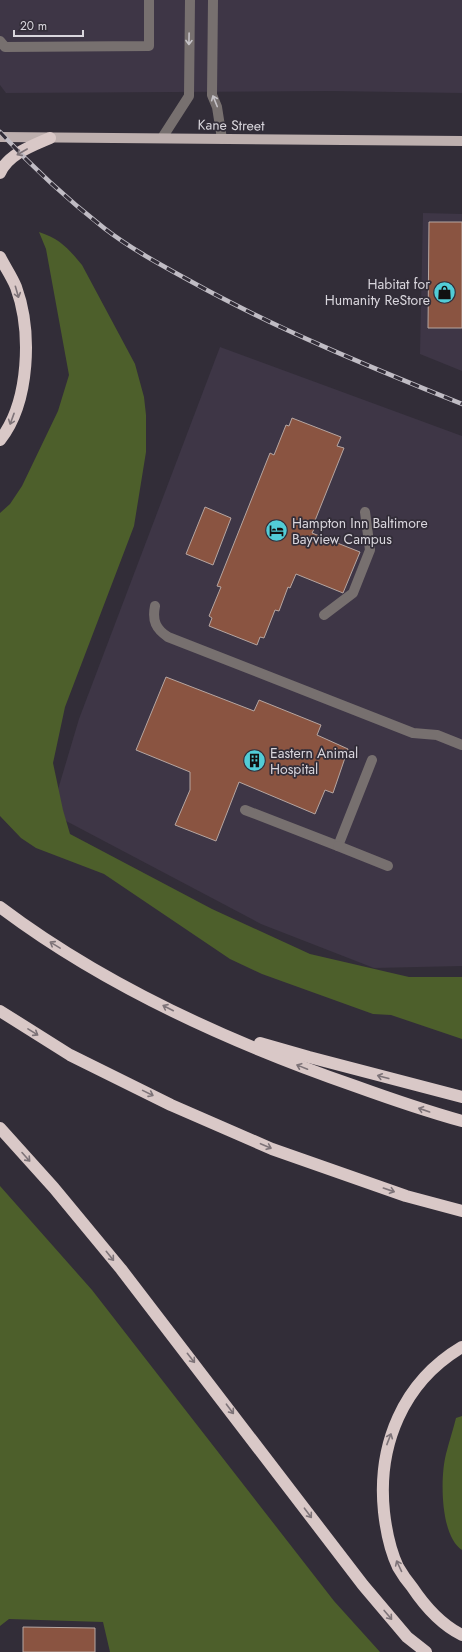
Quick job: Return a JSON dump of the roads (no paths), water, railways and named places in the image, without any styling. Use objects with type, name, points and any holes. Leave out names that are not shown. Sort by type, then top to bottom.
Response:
[{"type":"highway","points":[[0,173],[3,166],[18,153],[50,138]]},
{"type":"highway","points":[[0,257],[16,287],[23,316],[26,351],[22,390],[8,430],[0,440]]},
{"type":"highway","points":[[0,907],[31,930],[116,982],[203,1025],[304,1069],[432,1113],[462,1121]]},
{"type":"highway","points":[[0,1011],[70,1054],[171,1105],[250,1139],[406,1196],[462,1211]]},
{"type":"highway","points":[[203,1025],[309,1057],[462,1097]]},
{"type":"highway","points":[[0,1128],[54,1188],[121,1269],[363,1585],[406,1637],[426,1652]]},
{"type":"highway","points":[[462,1347],[446,1356],[418,1383],[400,1411],[387,1446],[382,1490],[386,1531],[398,1567],[422,1603],[462,1635]]},
{"type":"main road","name":"Kane Street","points":[[0,137],[462,141]]},
{"type":"lane","points":[[0,41],[5,47],[149,46],[149,0]]},
{"type":"lane","points":[[162,138],[189,96],[190,0]]},
{"type":"lane","points":[[213,0],[212,95],[217,107],[222,139]]},
{"type":"lane","points":[[324,615],[353,593],[370,550],[365,512]]},
{"type":"lane","points":[[155,606],[153,616],[155,625],[168,638],[414,733],[437,735],[462,745]]},
{"type":"lane","points":[[338,846],[372,760]]},
{"type":"lane","points":[[245,810],[388,866]]},
{"type":"railway","points":[[0,132],[37,170],[77,206],[114,236],[147,257],[225,300],[291,332],[359,362],[462,404]]},
{"type":"place","name":"Habitat for Humanity ReStore","points":[[445,292]]},
{"type":"place","name":"Hampton Inn Baltimore Bayview Campus","points":[[276,531]]},
{"type":"place","name":"Eastern Animal Hospital","points":[[254,761]]}]
